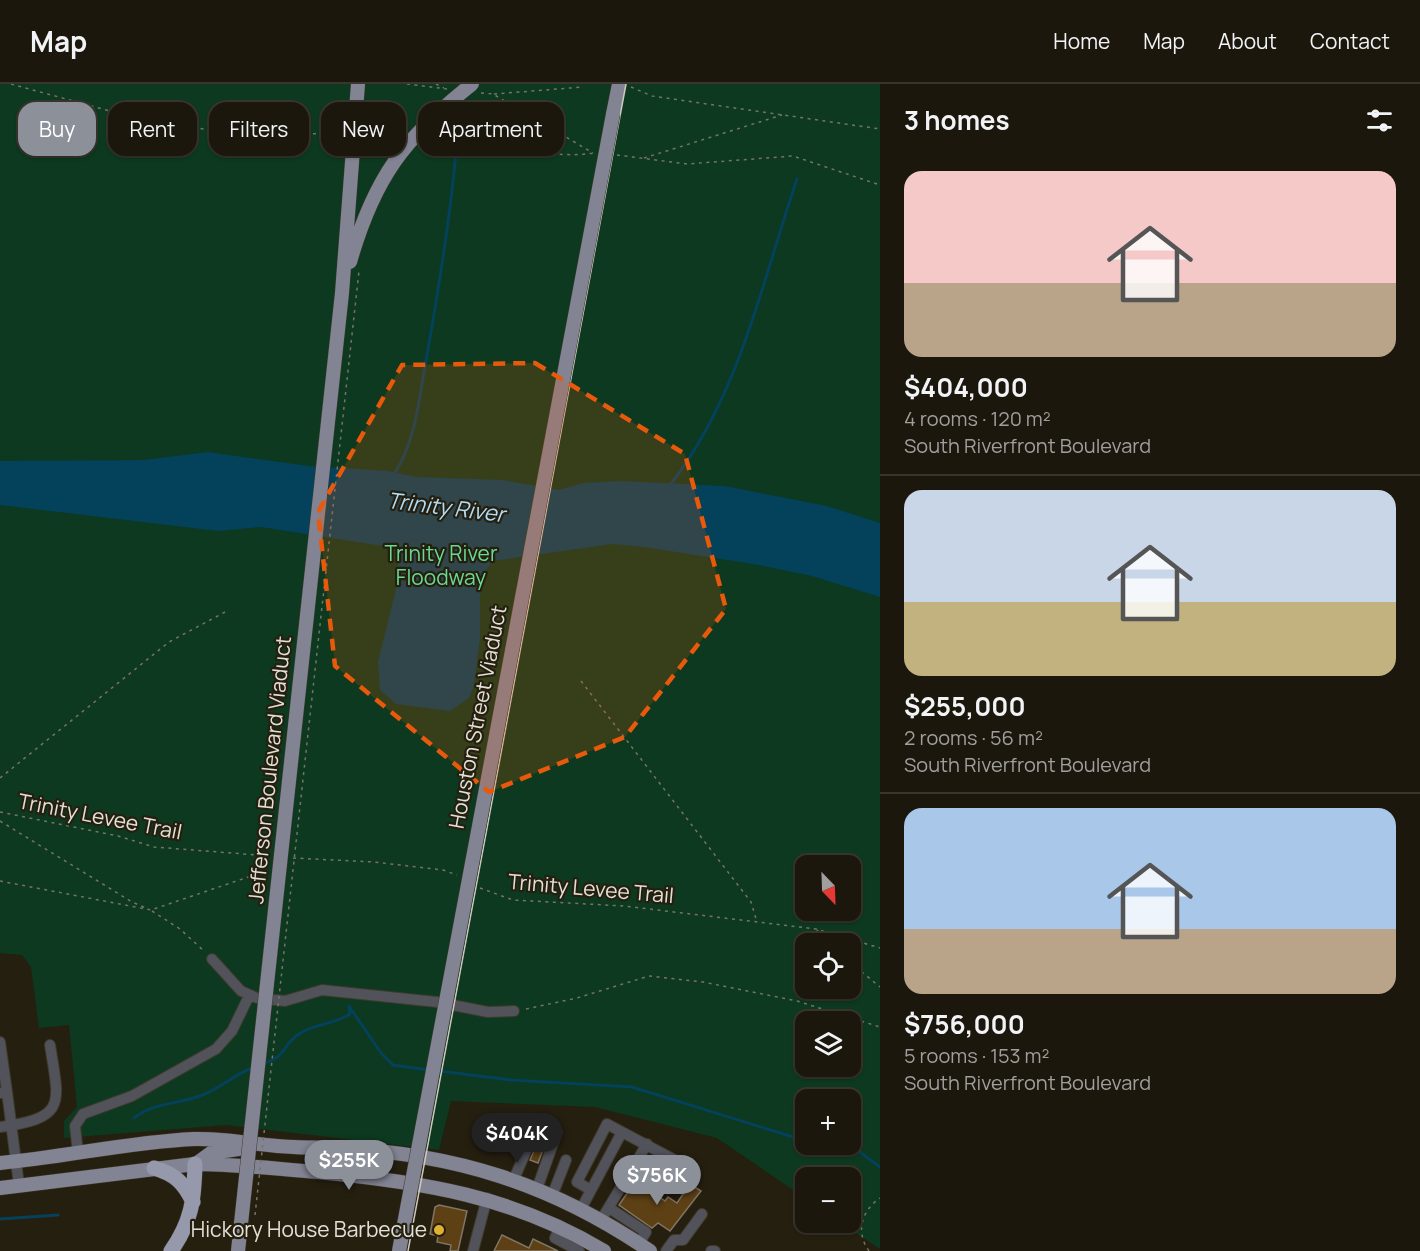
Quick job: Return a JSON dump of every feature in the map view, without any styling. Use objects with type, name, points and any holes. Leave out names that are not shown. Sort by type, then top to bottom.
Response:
[{"type":"highway","points":[[171,1251],[185,1232],[194,1204],[195,1164]]},
{"type":"highway","points":[[154,1168],[171,1173],[185,1186],[194,1204]]},
{"type":"main road","points":[[351,84],[352,102]]},
{"type":"main road","points":[[356,102],[358,84]]},
{"type":"main road","points":[[342,293],[360,230],[377,188],[392,162],[423,126],[472,84]]},
{"type":"main road","name":"Houston Street Viaduct","points":[[399,1251],[613,114],[625,85]]},
{"type":"main road","points":[[342,293],[352,156]]},
{"type":"main road","name":"Jefferson Boulevard Viaduct","points":[[238,1251],[342,293]]},
{"type":"main road","points":[[0,1163],[194,1139],[227,1139],[277,1146]]},
{"type":"main road","points":[[195,1164],[211,1154],[229,1149],[277,1146],[393,1153],[471,1167],[514,1179],[581,1209],[605,1214],[641,1248]]},
{"type":"main road","points":[[391,1179],[393,1153]]},
{"type":"main road","points":[[0,1188],[195,1164],[226,1164],[391,1179],[487,1198],[560,1227],[581,1247],[600,1250]]},
{"type":"main road","points":[[532,1214],[537,1189]]},
{"type":"lane","points":[[212,959],[249,996],[285,1001],[322,990],[437,1002],[488,1012],[514,1011]]},
{"type":"lane","points":[[78,1153],[75,1126],[83,1114],[137,1094],[216,1049],[232,1031],[249,996]]},
{"type":"lane","points":[[0,1042],[4,1093],[12,1125],[19,1185]]},
{"type":"lane","points":[[0,1127],[43,1116],[53,1108],[58,1097],[50,1045]]},
{"type":"lane","points":[[591,1190],[577,1182],[607,1124],[686,1166],[673,1188],[634,1166]]},
{"type":"lane","points":[[514,1179],[537,1125],[557,1132],[537,1189]]},
{"type":"lane","points":[[581,1209],[622,1132]]},
{"type":"lane","points":[[605,1214],[647,1144]]},
{"type":"lane","points":[[552,1196],[566,1160]]},
{"type":"lane","points":[[473,1251],[487,1198]]},
{"type":"lane","points":[[666,1251],[674,1240],[683,1240],[702,1214]]},
{"type":"path","points":[[11,84],[144,120],[236,131],[321,137]]},
{"type":"path","points":[[407,84],[445,89],[436,84]]},
{"type":"path","points":[[625,85],[652,96],[880,129]]},
{"type":"path","points":[[583,87],[493,94],[593,153]]},
{"type":"path","points":[[641,159],[783,115]]},
{"type":"path","points":[[564,156],[603,153]]},
{"type":"path","points":[[613,155],[708,164],[793,156],[880,185]]},
{"type":"path","points":[[255,1215],[359,270]]},
{"type":"path","points":[[0,778],[169,642],[227,611]]},
{"type":"path","points":[[581,681],[751,902],[757,922]]},
{"type":"path","name":"Trinity Levee Trail","points":[[0,812],[118,836],[154,847],[278,857]]},
{"type":"path","points":[[0,821],[132,902],[151,910],[180,929],[212,959]]},
{"type":"path","points":[[290,858],[374,862],[443,870],[462,878]]},
{"type":"path","points":[[290,862],[302,858]]},
{"type":"path","points":[[0,881],[151,910],[268,870]]},
{"type":"path","name":"Trinity Levee Trail","points":[[471,883],[490,894],[513,900],[624,906],[816,929],[880,948]]},
{"type":"path","points":[[816,929],[819,933]]},
{"type":"path","points":[[861,971],[880,987]]},
{"type":"path","points":[[514,1011],[577,998],[649,976],[703,982],[797,1001],[880,1027]]},
{"type":"path","points":[[869,1251],[863,1241],[862,1222],[869,1208],[880,1198]]},
{"type":"highlighted area","points":[[535,363],[685,454],[726,609],[625,737],[489,792],[335,666],[318,512],[402,365]]},
{"type":"green space","name":"Trinity River Floodway","points":[[0,84],[880,84],[880,1249],[856,1233],[861,1233],[861,1167],[795,1167],[795,1191],[717,1138],[595,1107],[451,1101],[439,1150],[226,1125],[64,1138],[64,1121],[77,1107],[69,1025],[39,1028],[31,967],[22,955],[0,953]]},
{"type":"water","name":"Trinity River","points":[[208,452],[309,466],[388,471],[416,477],[503,480],[559,490],[584,483],[621,481],[725,486],[827,506],[880,523],[880,597],[812,576],[753,564],[612,544],[493,561],[487,569],[480,595],[480,638],[474,685],[469,698],[450,711],[396,704],[380,690],[378,662],[399,577],[396,548],[261,527],[218,531],[0,505],[0,461],[144,460]]},
{"type":"building","points":[[537,1144],[544,1147],[538,1163],[530,1160]]},
{"type":"building","points":[[636,1180],[665,1201],[668,1197],[677,1203],[690,1184],[701,1191],[670,1231],[658,1223],[652,1228],[619,1205]]},
{"type":"building","name":"Hickory House Barbecue","points":[[439,1205],[467,1211],[458,1251],[450,1251],[451,1245],[437,1242],[438,1236],[430,1234],[435,1207]]},
{"type":"building","points":[[502,1235],[529,1248],[533,1239],[558,1251],[494,1251]]},
{"type":"waterway","points":[[394,474],[408,447],[419,401],[444,253],[456,156]]},
{"type":"waterway","points":[[670,485],[694,450],[731,377],[746,338],[797,179]]},
{"type":"waterway","points":[[349,1006],[381,1053],[393,1065],[429,1070]]},
{"type":"waterway","points":[[263,1064],[280,1054],[302,1032],[344,1018],[350,1014],[349,1007]]},
{"type":"waterway","points":[[134,1118],[150,1109],[205,1094],[254,1067]]},
{"type":"waterway","points":[[439,1071],[511,1080],[632,1087],[795,1138]]},
{"type":"waterway","points":[[861,1153],[880,1167]]},
{"type":"waterway","points":[[0,1219],[58,1215]]},
{"type":"tram line","points":[[408,1251],[626,84]]},
{"type":"place","name":"Hickory House Barbecue","points":[[439,1230]]}]
